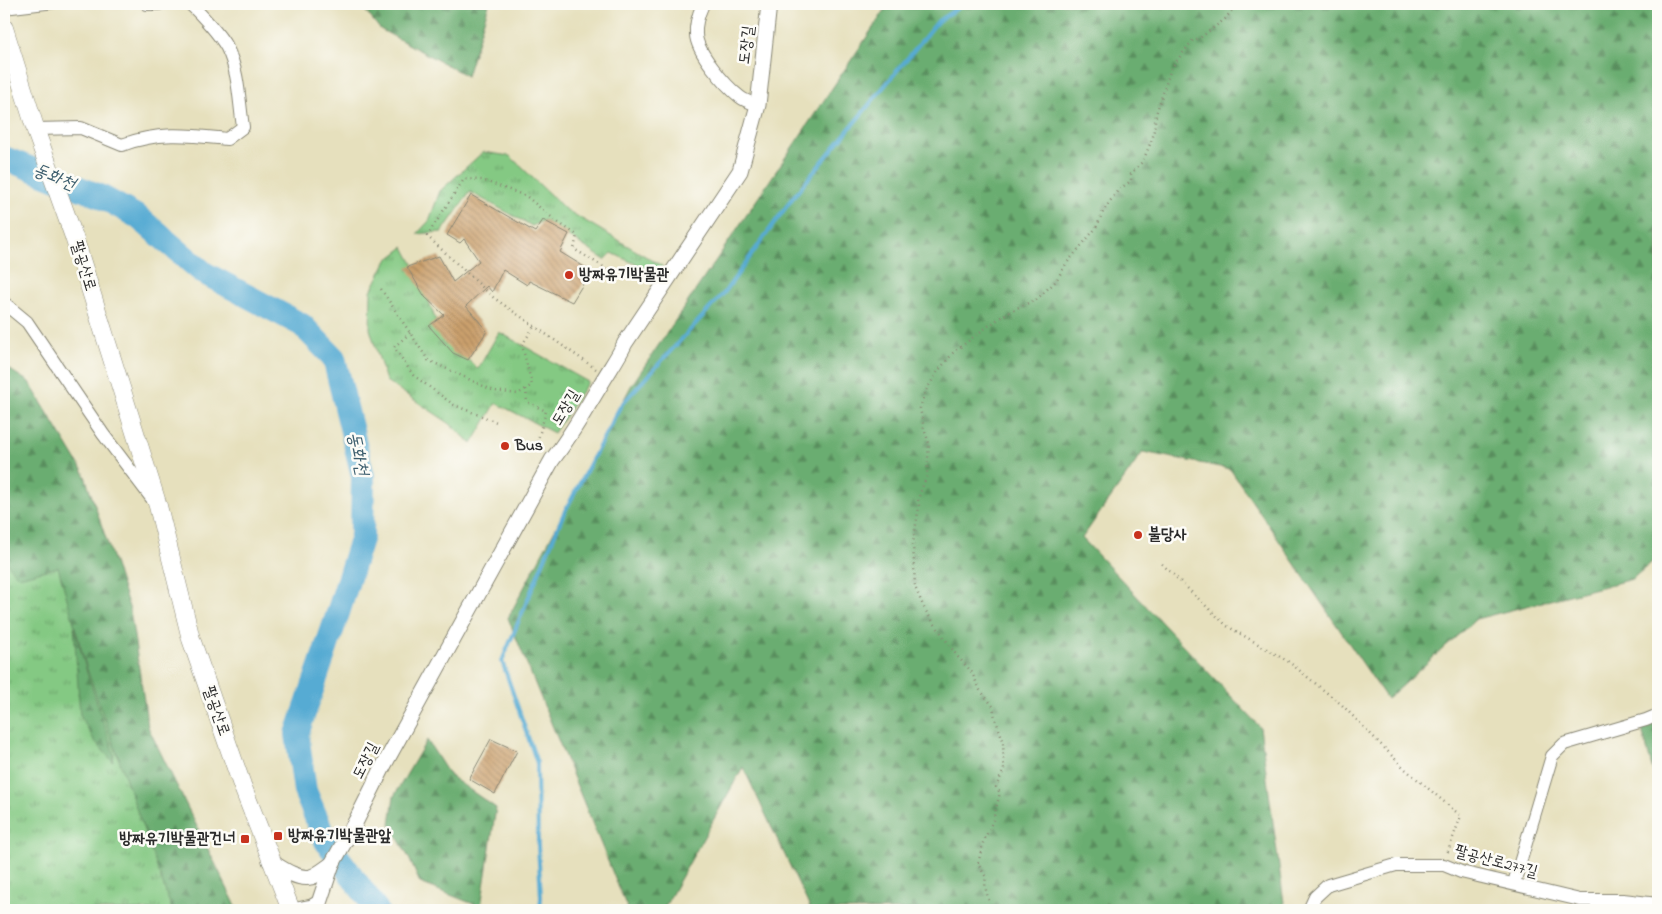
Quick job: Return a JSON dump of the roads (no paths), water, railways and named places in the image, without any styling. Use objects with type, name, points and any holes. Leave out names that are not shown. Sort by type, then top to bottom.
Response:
[{"type":"main road","name":"팔공산로","points":[[4,28],[36,133],[66,214],[158,506],[191,639],[238,776],[270,861],[291,910]]},
{"type":"street","points":[[147,4],[159,4]]},
{"type":"street","points":[[36,133],[82,128],[122,145],[138,139],[174,134],[228,139],[243,127],[235,74],[227,48],[190,4]]},
{"type":"street","points":[[703,4],[699,14],[696,35],[703,55],[725,84],[742,98],[758,105]]},
{"type":"street","name":"도장길","points":[[320,902],[332,864],[384,764],[552,460],[568,440],[606,375],[617,360],[625,343],[740,171],[758,105],[770,4]]},
{"type":"street","name":"팔공산로","points":[[4,303],[27,322],[103,434],[158,506]]},
{"type":"street","points":[[1514,883],[1552,756],[1564,744],[1658,715]]},
{"type":"street","points":[[270,861],[287,872],[311,877],[332,864]]},
{"type":"street","name":"팔공산로277길","points":[[1309,910],[1315,897],[1328,886],[1396,865],[1444,865],[1460,872],[1514,883],[1580,900],[1623,900],[1658,904]]},
{"type":"street","points":[[296,910],[312,907],[320,902]]},
{"type":"lane","points":[[4,11],[63,4]]},
{"type":"waterway","points":[[540,910],[537,763],[502,661],[563,515],[621,405],[724,293],[794,196],[938,21],[964,4]]},
{"type":"waterway","name":"동화천","points":[[4,158],[102,197],[138,217],[204,273],[302,325],[334,358],[363,476],[362,536],[297,734],[305,791],[326,841],[377,910]]},
{"type":"place","name":"방짜유기박물관","points":[[569,275]]},
{"type":"place","name":"Bus","points":[[505,446]]},
{"type":"place","name":"불당사","points":[[1138,535]]},
{"type":"place","name":"방짜유기박물관앞","points":[[278,836]]},
{"type":"place","name":"방짜유기박물관건너","points":[[245,839]]}]
